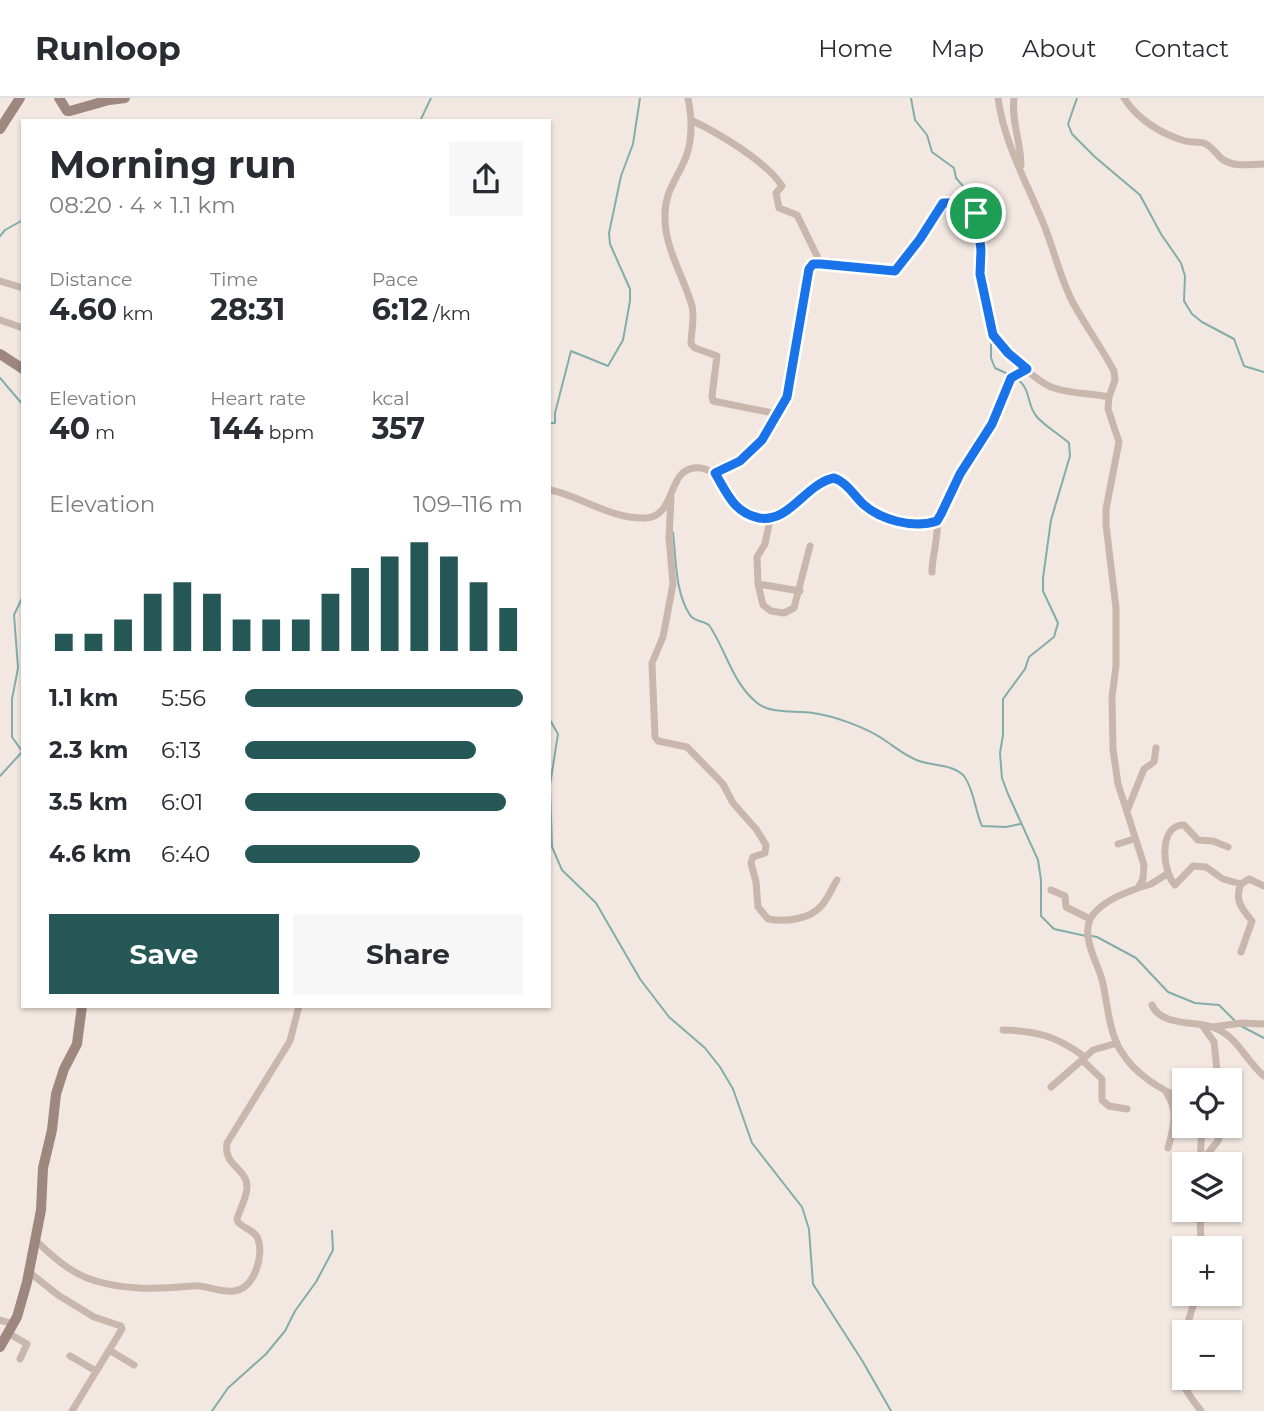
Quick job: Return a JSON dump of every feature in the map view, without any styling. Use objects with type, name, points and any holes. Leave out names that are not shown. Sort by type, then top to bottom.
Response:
[{"type":"street","points":[[0,129],[20,98]]},
{"type":"street","points":[[59,98],[67,111],[109,99],[125,98]]},
{"type":"street","points":[[688,98],[692,131],[685,157],[666,196],[664,221],[671,252],[692,306],[691,344],[717,356],[713,401],[778,414]]},
{"type":"street","points":[[998,98],[1000,116],[1071,299],[1114,371],[1115,380],[1109,397],[1110,418],[1119,442],[1106,509],[1116,608],[1116,666],[1112,697],[1113,749],[1118,783],[1144,865],[1143,879],[1138,888]]},
{"type":"street","points":[[1014,98],[1013,107],[1021,147],[1021,173]]},
{"type":"street","points":[[1124,98],[1131,109],[1146,122],[1183,141],[1202,142],[1233,164],[1264,164]]},
{"type":"street","points":[[691,120],[762,163],[775,175],[782,186],[776,193],[779,208],[797,215],[821,264]]},
{"type":"street","points":[[715,473],[740,461],[762,440],[787,397],[809,269],[813,264],[895,271],[943,203],[974,209],[976,213],[981,250],[980,274],[993,335],[1008,353],[1052,388],[1109,397]]},
{"type":"street","points":[[0,281],[21,287]]},
{"type":"street","points":[[0,320],[21,327]]},
{"type":"street","points":[[0,354],[21,368]]},
{"type":"street","points":[[932,572],[937,521],[960,474],[992,424],[1014,376],[1027,369]]},
{"type":"street","points":[[551,490],[565,493],[590,505],[642,518],[656,516],[671,497],[680,473],[702,468],[715,473],[735,508],[743,514],[770,519],[783,513],[818,484],[834,478],[884,517],[914,523],[937,521]]},
{"type":"street","points":[[671,497],[669,538],[673,584],[663,637],[652,663],[655,737],[658,741],[687,747],[723,783],[733,803],[766,845],[765,853],[753,857],[751,863],[757,883],[758,907],[768,919],[796,919],[821,908],[837,880]]},
{"type":"street","points":[[770,519],[765,544],[757,557],[761,601],[767,608],[785,613],[794,608],[810,546]]},
{"type":"street","points":[[758,584],[800,590]]},
{"type":"street","points":[[1127,812],[1144,769],[1154,762],[1156,748]]},
{"type":"street","points":[[1228,847],[1213,841],[1198,840],[1184,825],[1178,825],[1171,829],[1166,841],[1167,874],[1176,885],[1191,867],[1203,866],[1223,879],[1241,884]]},
{"type":"street","points":[[1118,844],[1134,839]]},
{"type":"street","points":[[1167,874],[1151,884],[1115,898],[1100,908],[1090,919],[1088,941],[1104,988],[1105,1002],[1117,1043],[1133,1067],[1172,1095]]},
{"type":"street","points":[[1241,952],[1252,921],[1238,899],[1241,884],[1249,879],[1264,886]]},
{"type":"street","points":[[1051,890],[1065,897],[1066,906],[1090,919]]},
{"type":"street","points":[[1152,1005],[1160,1016],[1193,1026],[1212,1027],[1230,1038],[1264,1076]]},
{"type":"street","points":[[0,1347],[23,1295],[29,1272],[41,1210],[43,1168],[52,1130],[56,1094],[64,1069],[78,1044],[82,1008]]},
{"type":"street","points":[[35,1240],[73,1272],[118,1287],[180,1288],[193,1285],[217,1291],[245,1288],[256,1271],[259,1242],[255,1233],[237,1219],[247,1187],[242,1173],[230,1162],[227,1143],[290,1041],[298,1008]]},
{"type":"street","points":[[1212,1027],[1231,1023],[1264,1024]]},
{"type":"street","points":[[1202,1025],[1214,1042],[1217,1068]]},
{"type":"street","points":[[1003,1030],[1037,1032],[1068,1045],[1102,1079],[1102,1100],[1109,1106],[1127,1109]]},
{"type":"street","points":[[1051,1087],[1093,1050],[1117,1043]]},
{"type":"street","points":[[1164,1091],[1173,1102],[1174,1109],[1168,1148]]},
{"type":"street","points":[[29,1272],[58,1296],[94,1317],[121,1326],[122,1329],[72,1411]]},
{"type":"street","points":[[0,1320],[27,1344],[20,1359]]},
{"type":"street","points":[[109,1350],[134,1365]]},
{"type":"street","points":[[70,1356],[96,1371]]},
{"type":"street","points":[[1186,1390],[1201,1411]]},
{"type":"waterway","points":[[421,119],[431,98]]},
{"type":"waterway","points":[[551,423],[555,423],[555,413],[571,351],[608,366],[623,340],[630,289],[610,244],[609,233],[621,176],[633,144],[640,98]]},
{"type":"waterway","points":[[911,98],[915,120],[927,135],[932,152],[954,168],[956,178],[969,193],[971,205]]},
{"type":"waterway","points":[[1077,98],[1068,124],[1072,134],[1140,195],[1161,234],[1181,263],[1185,276],[1184,301],[1192,314],[1234,339],[1244,366],[1264,372]]},
{"type":"waterway","points":[[970,210],[977,239]]},
{"type":"waterway","points":[[0,236],[21,221]]},
{"type":"waterway","points":[[977,268],[977,286],[982,296]]},
{"type":"waterway","points":[[991,335],[991,358],[995,368],[1010,375]]},
{"type":"waterway","points":[[1015,377],[1027,392],[1037,417],[1069,443],[1070,456],[1051,520],[1043,578],[1043,591],[1058,623],[1054,637],[1029,657],[1025,669],[1003,699],[1000,753],[1002,778],[1038,860],[1041,916],[1054,929],[1086,936]]},
{"type":"waterway","points":[[0,378],[21,403]]},
{"type":"waterway","points":[[673,532],[677,575],[685,606],[692,617],[709,625],[741,685],[756,702],[769,709],[813,713],[840,719],[876,735],[914,759],[954,769],[967,781],[982,826],[1006,827],[1020,824]]},
{"type":"waterway","points":[[21,600],[14,615],[18,668],[12,699],[12,737],[21,750]]},
{"type":"waterway","points":[[551,722],[558,734],[551,779]]},
{"type":"waterway","points":[[0,776],[21,753]]},
{"type":"waterway","points":[[551,818],[552,847],[562,870],[596,903],[640,979],[669,1017],[705,1048],[720,1067],[733,1089],[752,1143],[802,1207],[809,1229],[813,1284],[891,1411]]},
{"type":"waterway","points":[[1092,936],[1136,958],[1168,992],[1195,1003],[1219,1005],[1235,1021]]},
{"type":"waterway","points":[[1239,1025],[1264,1038]]},
{"type":"waterway","points":[[212,1411],[228,1388],[266,1354],[285,1331],[333,1250],[332,1231]]},
{"type":"route","points":[[943,203],[954,203],[976,210],[976,213],[981,250],[980,274],[993,335],[1008,353],[1027,369],[1011,378],[992,424],[960,474],[937,521],[914,523],[884,517],[874,512],[842,482],[834,478],[818,484],[783,513],[770,519],[743,514],[735,508],[715,473],[740,461],[762,440],[787,397],[809,269],[813,264],[895,271],[943,203]]}]
